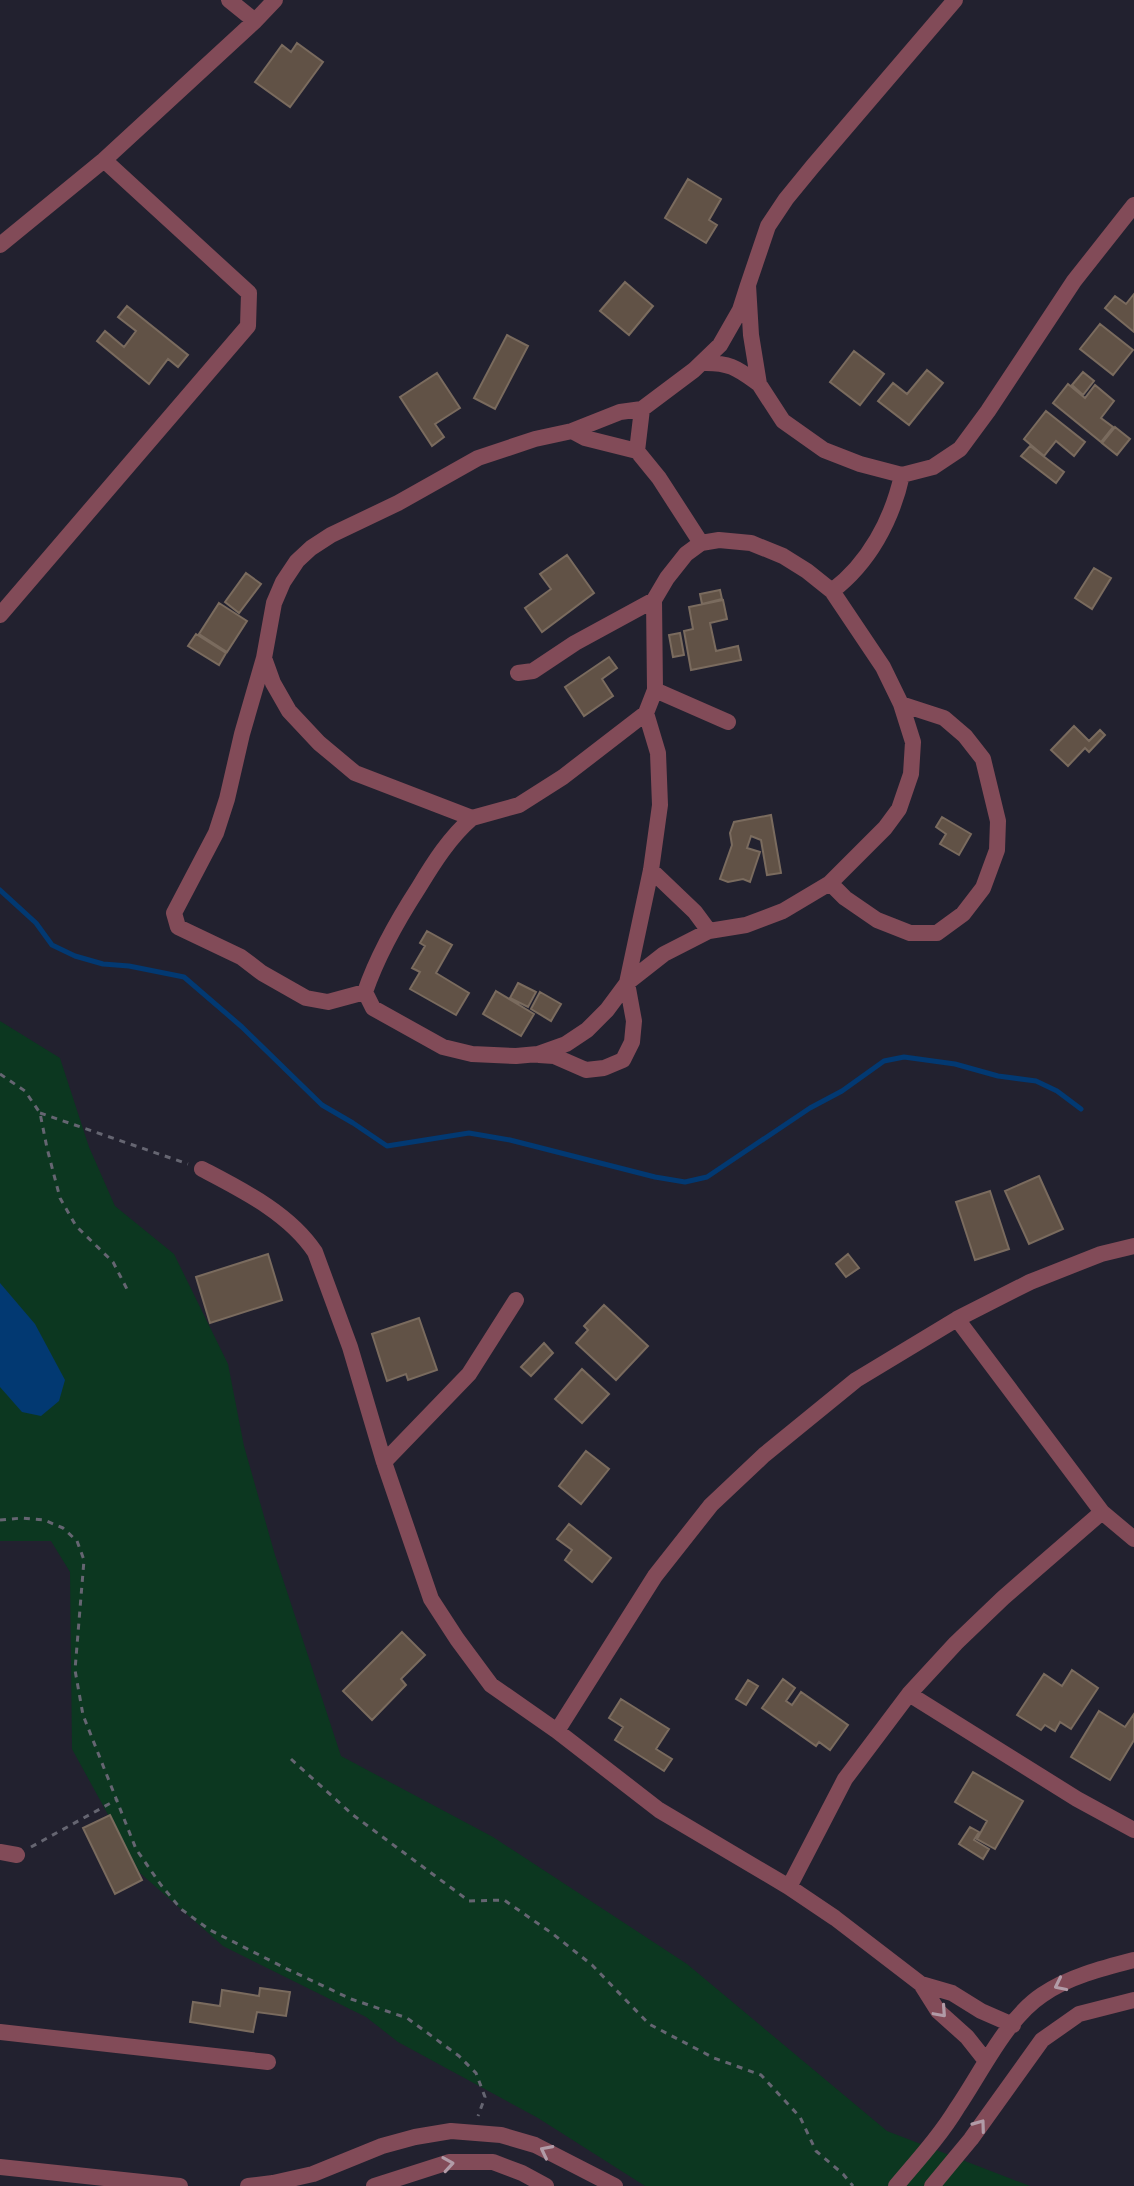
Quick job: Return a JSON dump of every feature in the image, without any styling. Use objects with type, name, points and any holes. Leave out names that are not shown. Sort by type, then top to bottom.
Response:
[{"type":"street","points":[[229,0],[255,21]]},
{"type":"street","points":[[0,245],[104,160],[275,0]]},
{"type":"street","points":[[365,992],[328,1002],[306,998],[241,957],[178,927],[174,913],[216,833],[264,658],[274,603],[283,582],[297,561],[331,535],[398,503],[478,458],[535,439],[572,431],[620,412],[642,409],[702,363],[720,345],[740,310],[768,226],[786,199],[955,0]]},
{"type":"street","points":[[0,615],[248,326],[249,293],[104,160]]},
{"type":"street","points":[[702,363],[718,362],[733,366],[759,384],[783,421],[824,450],[902,475],[933,467],[960,449],[1074,281],[1134,205]]},
{"type":"street","points":[[748,285],[751,335],[759,384]]},
{"type":"street","points":[[637,451],[642,409]]},
{"type":"street","points":[[572,431],[614,447],[637,451],[659,478],[701,543]]},
{"type":"street","points":[[832,591],[856,569],[876,544],[902,475]]},
{"type":"street","points":[[518,673],[533,671],[575,643],[654,600],[686,554],[701,543],[719,540],[751,543],[783,556],[832,591],[883,667],[901,704],[913,742],[911,774],[899,809],[885,828],[830,883],[783,911],[746,925],[709,931],[664,954],[627,983],[587,1030],[566,1044],[538,1054]]},
{"type":"street","points":[[646,713],[658,753],[660,805],[651,870],[627,983],[634,1021],[632,1042],[623,1060],[604,1068],[586,1070],[554,1056],[472,1054],[443,1047],[373,1008],[365,992],[389,935],[458,830],[472,818],[519,805],[563,777],[646,713],[655,690],[654,600]]},
{"type":"street","points":[[264,658],[273,683],[289,711],[319,743],[355,773],[472,818]]},
{"type":"street","points":[[655,690],[728,722]]},
{"type":"street","points":[[830,883],[845,898],[877,920],[910,933],[937,933],[963,914],[983,888],[997,850],[998,821],[983,759],[965,736],[944,718],[901,704]]},
{"type":"street","points":[[651,870],[695,912],[709,931]]},
{"type":"street","points":[[202,1169],[240,1189],[276,1214],[307,1240],[315,1252],[350,1347],[384,1462],[431,1599],[491,1685],[557,1731],[659,1810],[835,1918],[921,1984],[938,2011],[967,2037],[986,2061]]},
{"type":"street","points":[[557,1731],[655,1576],[711,1505],[764,1455],[856,1380],[957,1319],[1030,1282],[1101,1254],[1134,1246]]},
{"type":"street","points":[[384,1462],[469,1374],[516,1300]]},
{"type":"street","points":[[957,1319],[1102,1512],[1134,1539]]},
{"type":"street","points":[[789,1887],[845,1779],[909,1694],[993,1607],[1102,1512]]},
{"type":"street","points":[[909,1694],[1077,1799],[1134,1830]]},
{"type":"street","points":[[896,2186],[956,2110],[986,2061],[1027,2007],[1042,1994],[1070,1980],[1134,1960]]},
{"type":"street","points":[[921,1984],[952,1993],[981,2011],[1013,2025]]},
{"type":"street","points":[[932,2186],[971,2139],[1042,2040],[1079,2014],[1134,2000]]},
{"type":"street","points":[[0,2032],[268,2062]]},
{"type":"street","points":[[248,2186],[313,2174],[382,2146],[451,2131],[501,2135],[535,2145],[615,2186]]},
{"type":"street","points":[[374,2186],[449,2162],[493,2162],[546,2186]]},
{"type":"street","points":[[0,2167],[180,2186]]},
{"type":"path","points":[[0,1074],[25,1091],[40,1113],[60,1198],[76,1226],[113,1262],[129,1293]]},
{"type":"path","points":[[40,1113],[202,1169]]},
{"type":"path","points":[[0,1520],[44,1520],[63,1528],[77,1541],[84,1560],[75,1670],[83,1715],[136,1849],[161,1885],[181,1909],[210,1930],[351,1999],[407,2018],[459,2056],[476,2073],[485,2097],[472,2132]]},
{"type":"path","points":[[291,1759],[353,1815],[469,1901],[504,1900],[553,1934],[592,1965],[649,2024],[714,2058],[761,2075],[800,2117],[816,2151],[853,2186]]},
{"type":"path","points":[[8,1853],[118,1799]]},
{"type":"green space","points":[[0,1021],[60,1058],[89,1147],[115,1206],[174,1254],[228,1364],[244,1446],[275,1555],[341,1756],[493,1837],[687,1964],[887,2131],[1030,2186],[645,2186],[538,2118],[398,2042],[366,2017],[223,1946],[140,1873],[72,1749],[70,1572],[51,1541],[0,1541]]},
{"type":"water","points":[[0,1283],[35,1324],[65,1380],[59,1401],[41,1416],[22,1412],[0,1387]]},
{"type":"building","points":[[297,43],[323,62],[290,107],[255,82],[282,45],[291,52]]},
{"type":"building","points":[[688,179],[721,199],[709,220],[717,225],[706,243],[665,218]]},
{"type":"building","points":[[625,282],[653,306],[629,335],[600,311]]},
{"type":"building","points":[[1134,294],[1134,332],[1105,308],[1115,296],[1126,304]]},
{"type":"building","points":[[127,306],[188,355],[178,367],[168,359],[149,384],[97,341],[105,331],[124,347],[136,331],[118,317]]},
{"type":"building","points":[[1100,324],[1133,350],[1113,375],[1080,349]]},
{"type":"building","points":[[507,335],[528,346],[495,409],[474,398]]},
{"type":"building","points":[[854,351],[884,374],[860,405],[830,382]]},
{"type":"building","points":[[927,370],[943,383],[909,425],[878,401],[893,383],[907,394]]},
{"type":"building","points":[[1083,372],[1094,381],[1083,395],[1072,385]]},
{"type":"building","points":[[437,373],[460,408],[435,424],[444,437],[432,446],[400,397]]},
{"type":"building","points":[[1068,384],[1085,398],[1095,385],[1114,401],[1101,418],[1113,427],[1101,442],[1053,403]]},
{"type":"building","points":[[1046,411],[1085,442],[1074,456],[1056,441],[1044,456],[1024,439]]},
{"type":"building","points":[[1115,427],[1130,439],[1117,455],[1102,443]]},
{"type":"building","points":[[1030,446],[1064,472],[1056,483],[1021,456]]},
{"type":"building","points":[[567,555],[594,593],[542,632],[525,608],[551,589],[540,574]]},
{"type":"building","points":[[1094,568],[1111,578],[1092,609],[1075,598]]},
{"type":"building","points":[[246,573],[261,584],[239,613],[225,602]]},
{"type":"building","points":[[720,590],[722,599],[702,604],[700,594]]},
{"type":"building","points":[[723,600],[727,619],[710,623],[716,651],[738,646],[741,660],[691,670],[684,631],[693,629],[689,607]]},
{"type":"building","points":[[219,603],[247,621],[227,652],[199,634]]},
{"type":"building","points":[[680,633],[684,655],[673,657],[669,635]]},
{"type":"building","points":[[196,634],[226,653],[219,665],[188,646]]},
{"type":"building","points":[[609,657],[617,668],[602,679],[613,696],[584,716],[565,687]]},
{"type":"building","points":[[1074,726],[1089,741],[1100,730],[1105,735],[1089,752],[1085,748],[1068,766],[1051,750]]},
{"type":"building","points":[[771,815],[781,873],[767,875],[761,840],[751,836],[747,848],[760,852],[750,882],[720,879],[732,845],[730,833],[734,822]]},
{"type":"building","points":[[942,817],[971,834],[959,855],[940,844],[946,834],[936,827]]},
{"type":"building","points":[[427,931],[452,945],[436,973],[469,993],[456,1015],[410,989],[420,972],[412,968],[425,946],[420,943]]},
{"type":"building","points":[[518,983],[536,992],[528,1007],[510,998]]},
{"type":"building","points":[[496,991],[534,1014],[521,1036],[483,1014]]},
{"type":"building","points":[[540,992],[561,1004],[551,1021],[531,1009]]},
{"type":"building","points":[[1039,1176],[1063,1229],[1029,1244],[1005,1191]]},
{"type":"building","points":[[990,1191],[1009,1249],[975,1260],[956,1202]]},
{"type":"building","points":[[268,1254],[282,1300],[210,1323],[196,1277]]},
{"type":"building","points":[[848,1254],[859,1268],[846,1277],[836,1264]]},
{"type":"building","points":[[604,1305],[648,1346],[616,1380],[576,1343],[588,1330],[584,1326]]},
{"type":"building","points":[[419,1318],[437,1370],[408,1380],[406,1374],[387,1381],[372,1334]]},
{"type":"building","points":[[544,1343],[553,1353],[531,1376],[521,1367]]},
{"type":"building","points":[[582,1369],[609,1394],[582,1423],[555,1399]]},
{"type":"building","points":[[586,1451],[609,1469],[581,1504],[559,1486]]},
{"type":"building","points":[[569,1524],[611,1558],[592,1582],[565,1560],[572,1550],[557,1539]]},
{"type":"building","points":[[402,1632],[425,1655],[401,1679],[406,1685],[372,1720],[343,1691]]},
{"type":"building","points":[[1072,1670],[1098,1688],[1071,1729],[1060,1722],[1055,1731],[1045,1725],[1041,1730],[1017,1715],[1044,1674],[1062,1686]]},
{"type":"building","points":[[783,1679],[795,1688],[786,1701],[792,1705],[801,1692],[848,1725],[830,1750],[819,1742],[816,1746],[762,1708]]},
{"type":"building","points":[[748,1680],[758,1686],[746,1705],[736,1699]]},
{"type":"building","points":[[621,1699],[669,1729],[656,1749],[672,1759],[664,1771],[615,1740],[623,1727],[609,1718]]},
{"type":"building","points":[[1099,1711],[1125,1727],[1134,1714],[1134,1740],[1110,1780],[1071,1757]]},
{"type":"building","points":[[973,1772],[1023,1801],[995,1849],[977,1839],[987,1821],[955,1802]]},
{"type":"building","points":[[110,1815],[142,1880],[115,1894],[83,1828]]},
{"type":"building","points":[[970,1827],[979,1832],[974,1840],[989,1849],[983,1859],[959,1844]]},
{"type":"building","points":[[260,1988],[290,1992],[286,2016],[257,2012],[253,2032],[190,2022],[193,2002],[220,2006],[222,1990],[259,1996]]},
{"type":"waterway","points":[[0,890],[36,923],[52,945],[75,956],[103,964],[184,977],[242,1027],[322,1105],[387,1146],[469,1133],[685,1182],[707,1177],[884,1061],[904,1057],[1036,1081],[1057,1091],[1081,1109]]}]
